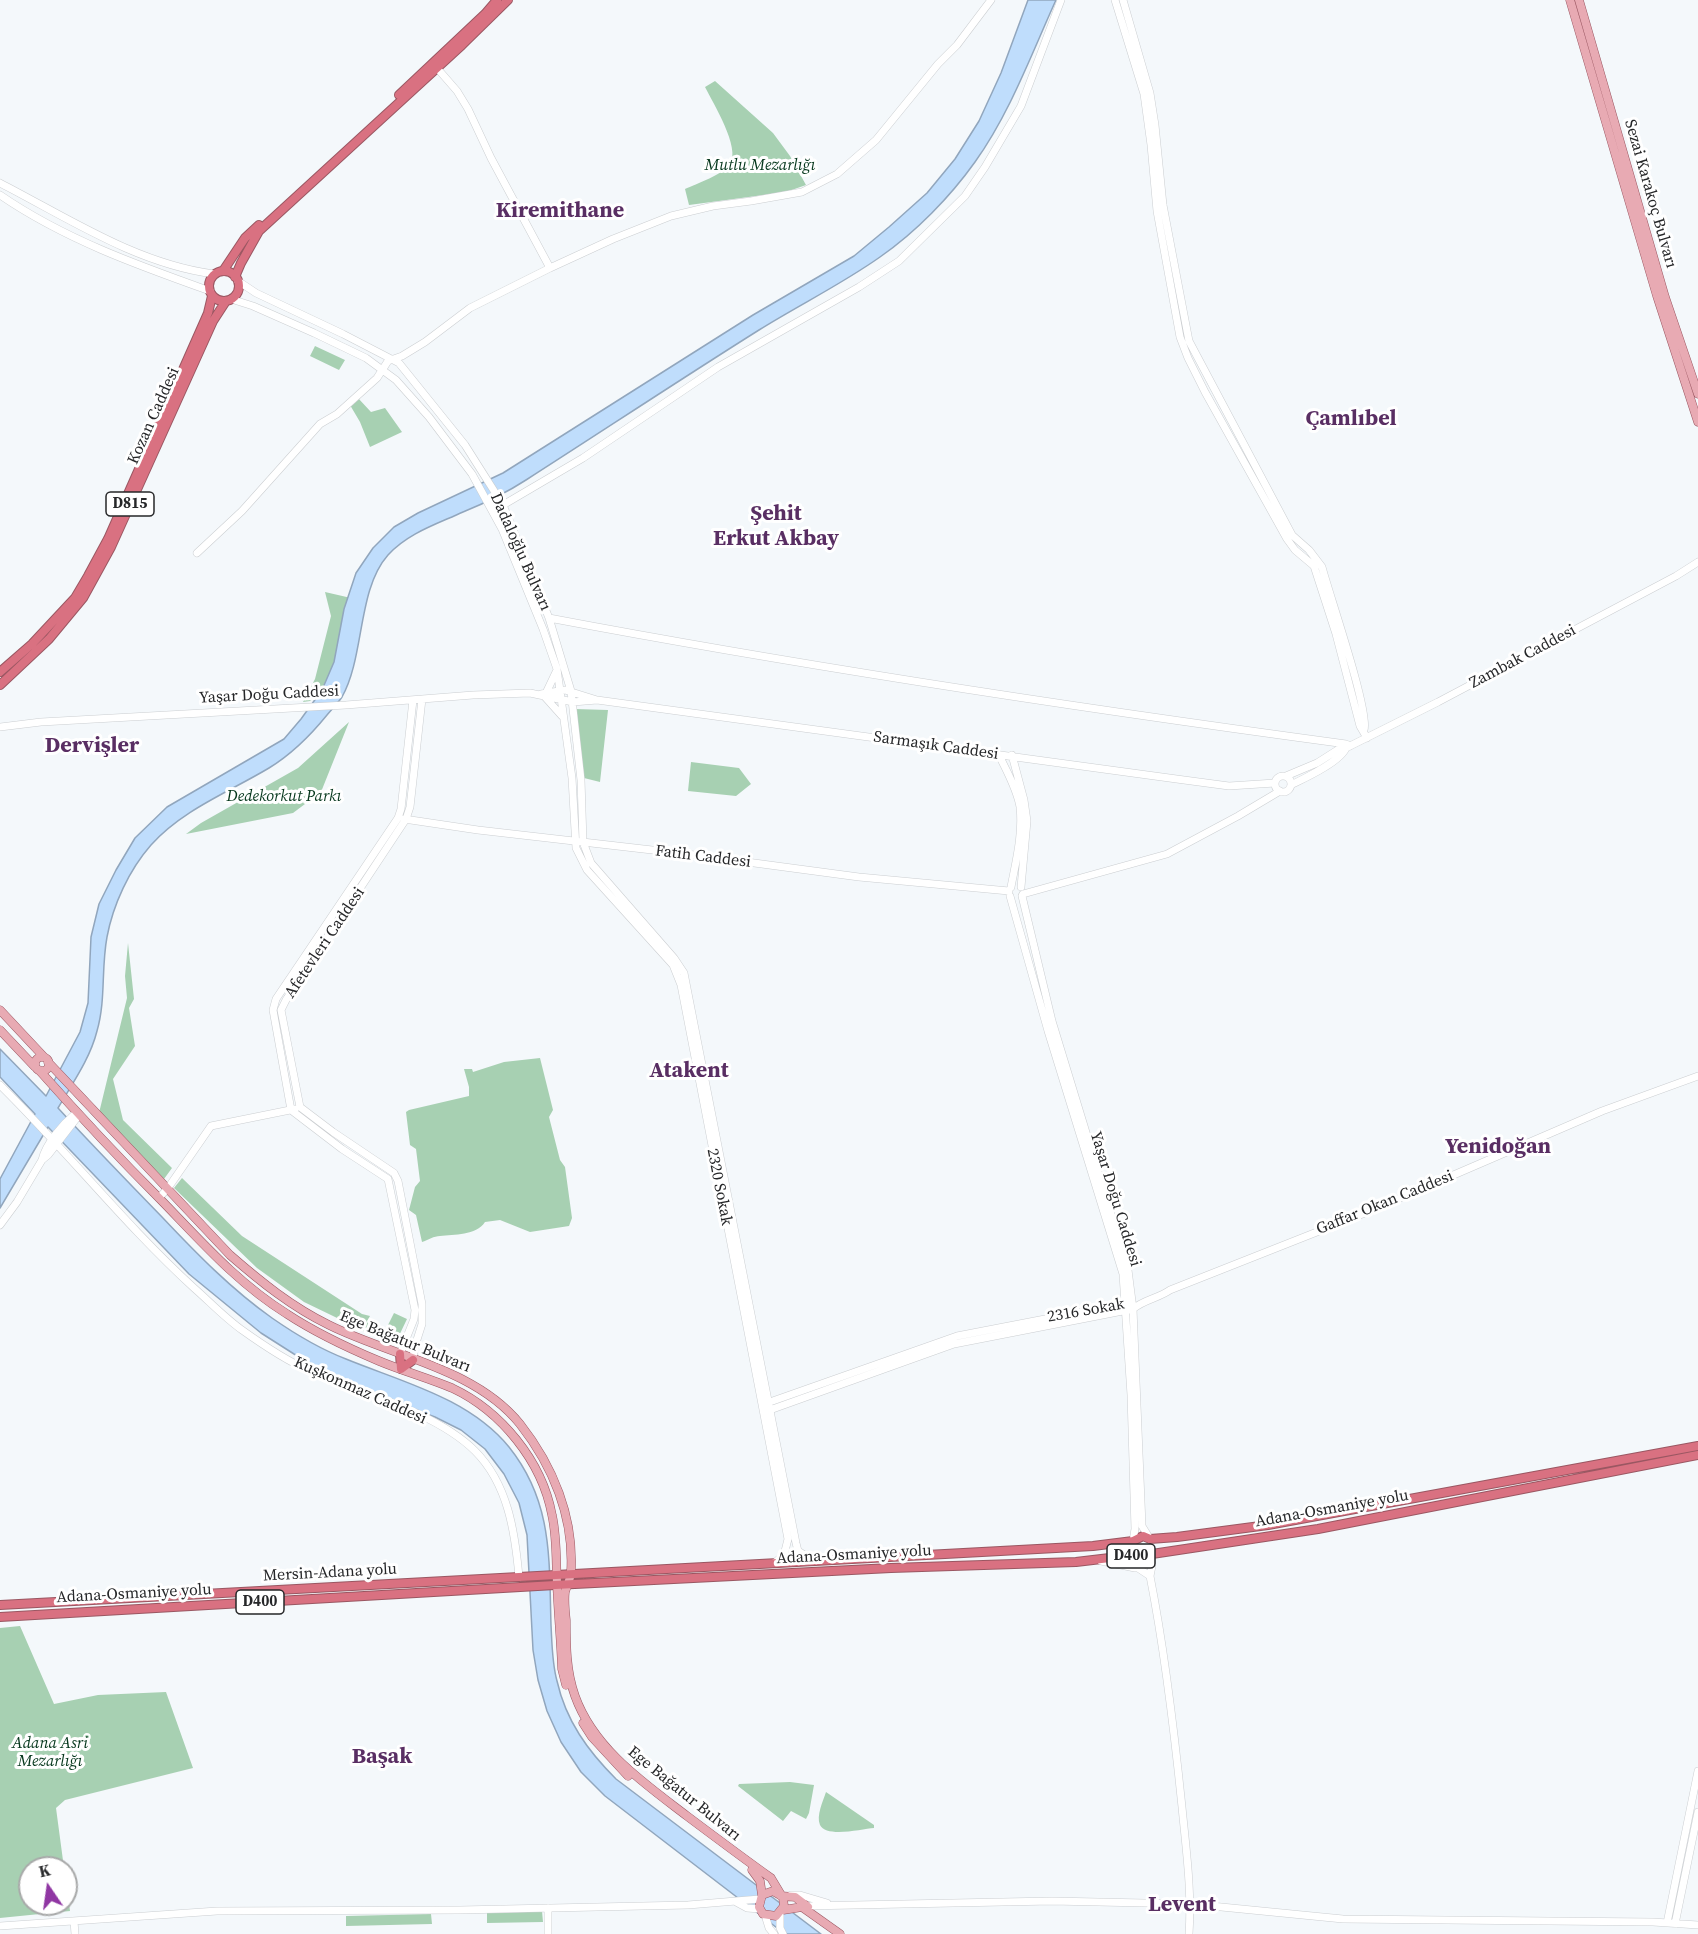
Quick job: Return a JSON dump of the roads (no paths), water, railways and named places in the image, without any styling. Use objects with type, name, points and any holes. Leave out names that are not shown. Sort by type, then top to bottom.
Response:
[{"type":"highway","points":[[497,0],[444,54],[245,238],[219,273],[209,282],[211,294],[221,301],[229,300],[238,291],[236,279],[245,254],[259,231],[508,0]]},
{"type":"highway","points":[[219,273],[236,279]]},
{"type":"highway","name":"Kozan Caddesi","points":[[0,672],[32,644],[68,605],[88,576],[124,502],[208,313],[211,294]]},
{"type":"highway","name":"Kozan Caddesi","points":[[0,685],[49,639],[83,598],[111,547],[213,321],[229,300]]},
{"type":"highway","points":[[400,1354],[401,1370]]},
{"type":"highway","points":[[401,1370],[413,1360]]},
{"type":"highway","name":"Adana-Osmaniye yolu","points":[[0,1617],[521,1587],[556,1580],[571,1574],[1093,1546],[1133,1541],[1143,1536],[1150,1539],[1177,1537],[1268,1525],[1698,1446]]},
{"type":"highway","name":"Adana-Osmaniye yolu","points":[[519,1576],[556,1580],[568,1584],[1098,1560],[1136,1556],[1145,1558],[1151,1555],[1318,1529],[1698,1455]]},
{"type":"highway","name":"Yaşar Doğu Caddesi","points":[[1150,1539],[1154,1548],[1151,1555]]},
{"type":"highway","name":"Yaşar Doğu Caddesi","points":[[1133,1541],[1132,1548],[1136,1556]]},
{"type":"highway","name":"Mersin-Adana yolu","points":[[0,1605],[519,1576]]},
{"type":"main road","points":[[377,378],[388,361],[398,359],[470,308],[612,239],[671,216],[713,206],[793,194],[810,189],[837,174],[876,140],[938,64],[957,45],[970,24],[991,0]]},
{"type":"main road","points":[[501,503],[583,458],[718,367],[859,287],[899,261],[965,196],[985,167],[1021,106],[1061,0]]},
{"type":"main road","points":[[1115,0],[1144,94],[1157,211],[1180,337],[1205,392],[1287,539],[1295,550],[1314,566],[1336,634],[1360,726],[1365,734]]},
{"type":"main road","points":[[1123,0],[1150,93],[1163,205],[1189,341],[1292,535],[1309,550],[1322,567],[1359,694],[1366,724],[1365,734]]},
{"type":"main road","points":[[1570,0],[1657,296],[1698,422]]},
{"type":"main road","name":"Sezai Karakoç Bulvarı","points":[[1579,0],[1665,297],[1698,394]]},
{"type":"main road","points":[[437,68],[457,91],[468,109],[491,158],[550,268]]},
{"type":"main road","points":[[0,183],[130,249],[193,272],[219,273]]},
{"type":"main road","points":[[0,195],[28,215],[81,242],[211,294]]},
{"type":"main road","name":"Dadaloğlu Bulvarı","points":[[236,279],[256,293],[398,359],[465,445],[501,503],[549,618],[571,691],[581,780],[579,841]]},
{"type":"main road","name":"Dadaloğlu Bulvarı","points":[[229,300],[253,306],[314,333],[366,358],[388,374],[429,417],[475,480],[502,529],[557,669],[579,841]]},
{"type":"main road","points":[[196,554],[242,511],[320,424],[337,414],[377,378],[394,372],[398,359]]},
{"type":"main road","name":"Zambak Caddesi","points":[[1291,785],[1335,760],[1365,734],[1438,702],[1676,576],[1698,562]]},
{"type":"main road","points":[[549,618],[774,659],[948,687],[1346,744],[1348,747]]},
{"type":"main road","points":[[543,694],[557,669]]},
{"type":"main road","points":[[543,694],[571,691],[597,700]]},
{"type":"main road","points":[[543,694],[573,702],[597,700]]},
{"type":"main road","points":[[543,694],[563,717]]},
{"type":"main road","name":"Yaşar Doğu Caddesi","points":[[0,727],[41,722],[352,705],[473,695],[543,694]]},
{"type":"main road","name":"Afetevleri Caddesi","points":[[300,1107],[281,1010],[286,999],[406,819],[410,807],[422,699]]},
{"type":"main road","name":"Afetevleri Caddesi","points":[[291,1110],[273,1010],[276,999],[398,819],[413,700]]},
{"type":"main road","name":"Sarmaşık Caddesi","points":[[597,700],[1229,786],[1275,783]]},
{"type":"main road","name":"Zambak Caddesi","points":[[1286,776],[1317,763],[1339,749],[1348,747]]},
{"type":"main road","name":"Yaşar Doğu Caddesi","points":[[999,755],[1020,807],[1020,832],[1010,891],[1048,1032],[1120,1260],[1131,1306],[1135,1529],[1133,1541]]},
{"type":"main road","name":"Yaşar Doğu Caddesi","points":[[1011,756],[1024,800],[1027,821],[1022,891],[1055,1030],[1128,1270],[1143,1526],[1150,1539]]},
{"type":"main road","points":[[1022,891],[1016,885],[1010,891],[1016,899],[1022,891],[1051,887],[1167,854],[1280,791],[1286,791],[1291,785],[1286,776],[1279,777],[1275,783],[1276,788],[1280,791]]},
{"type":"main road","name":"Fatih Caddesi","points":[[398,819],[859,877],[1010,891]]},
{"type":"main road","name":"2320 Sokak","points":[[579,841],[591,863],[674,958],[684,974],[766,1407],[788,1539],[784,1555],[774,1563]]},
{"type":"main road","name":"Ege Bağatur Bulvarı","points":[[0,1010],[230,1255],[278,1295],[330,1326],[477,1387],[498,1402],[519,1423],[536,1447],[563,1502],[568,1527],[571,1574],[565,1593],[568,1667],[575,1696],[588,1721],[604,1744],[638,1779],[771,1878],[783,1895]]},
{"type":"main road","name":"Ege Bağatur Bulvarı","points":[[0,1030],[68,1104],[75,1116],[159,1197],[220,1262],[252,1290],[330,1339],[401,1370],[451,1388],[474,1400],[512,1433],[542,1484],[552,1514],[562,1668],[569,1694],[592,1737],[631,1779],[756,1873],[760,1881],[761,1897]]},
{"type":"main road","points":[[37,1069],[45,1070],[46,1060]]},
{"type":"main road","name":"Gaffar Okan Caddesi","points":[[1131,1306],[1370,1211],[1600,1112],[1698,1076]]},
{"type":"main road","name":"Kuşkonmaz Caddesi","points":[[0,1085],[54,1139],[173,1269],[240,1329],[276,1353],[306,1369],[418,1414],[448,1430],[475,1451],[490,1470],[511,1515],[519,1576]]},
{"type":"main road","points":[[0,1225],[17,1202],[42,1160],[44,1152],[75,1116],[77,1104],[81,1101],[87,1104]]},
{"type":"main road","points":[[159,1197],[168,1188],[211,1126],[300,1107],[389,1169],[398,1181],[422,1304],[422,1324],[413,1360]]},
{"type":"main road","points":[[291,1110],[342,1149],[388,1179],[415,1310],[414,1319],[400,1354]]},
{"type":"main road","name":"2316 Sokak","points":[[766,1407],[954,1344],[1131,1306]]},
{"type":"main road","name":"2320 Sokak","points":[[766,1407],[798,1551],[814,1561]]},
{"type":"main road","points":[[1151,1555],[1150,1576],[1162,1637],[1175,1741],[1191,1904],[1189,1934]]},
{"type":"main road","points":[[1135,1568],[1132,1560],[1136,1556]]},
{"type":"main road","points":[[1098,1560],[1135,1568],[1150,1576]]},
{"type":"main road","points":[[1671,1923],[1698,1771]]},
{"type":"main road","points":[[1671,1923],[1698,1812]]},
{"type":"main road","points":[[0,1926],[217,1911],[332,1912],[688,1905],[736,1902],[761,1897],[773,1891],[795,1897],[840,1934]]},
{"type":"main road","points":[[783,1895],[800,1895],[828,1905]]},
{"type":"main road","points":[[783,1895],[780,1928],[783,1934]]},
{"type":"main road","points":[[761,1897],[762,1912],[774,1934]]},
{"type":"main road","points":[[736,1902],[772,1917],[781,1912],[805,1906],[1044,1901],[1191,1904],[1343,1919],[1698,1925]]},
{"type":"main road","points":[[818,1916],[818,1910],[828,1905]]},
{"type":"main road","points":[[548,1908],[548,1934]]},
{"type":"main road","points":[[74,1921],[75,1934]]},
{"type":"water","points":[[1028,0],[1056,0],[999,124],[965,175],[932,213],[907,237],[866,267],[759,330],[518,485],[414,535],[388,555],[378,569],[371,586],[355,662],[339,702],[293,751],[269,768],[207,802],[177,822],[151,845],[136,865],[123,888],[110,925],[105,949],[102,1008],[94,1041],[80,1071],[58,1108],[201,1257],[257,1307],[290,1330],[327,1351],[434,1393],[455,1404],[493,1430],[509,1447],[534,1489],[541,1510],[546,1532],[550,1577],[554,1667],[561,1696],[579,1735],[616,1779],[821,1934],[785,1934],[605,1796],[581,1772],[561,1742],[547,1711],[538,1680],[533,1650],[527,1535],[519,1503],[504,1474],[485,1449],[461,1430],[435,1417],[333,1376],[261,1333],[189,1274],[48,1127],[0,1208],[0,1179],[35,1114],[0,1077],[0,1049],[46,1096],[80,1032],[88,1003],[91,937],[99,904],[135,838],[167,807],[284,739],[301,719],[322,690],[334,662],[344,609],[356,573],[373,548],[394,527],[418,513],[503,473],[753,315],[854,256],[889,227],[927,193],[955,159],[979,121],[1001,73]]},
{"type":"district","name":"Kiremithane","points":[[560,211]]},
{"type":"district","name":"Çamlıbel","points":[[1351,419]]},
{"type":"district","name":"Şehit Erkut Akbay","points":[[776,526]]},
{"type":"district","name":"Dervişler","points":[[92,746]]},
{"type":"district","name":"Atakent","points":[[689,1071]]},
{"type":"district","name":"Yenidoğan","points":[[1498,1147]]},
{"type":"district","name":"Başak","points":[[382,1757]]},
{"type":"district","name":"Levent","points":[[1182,1905]]},
{"type":"park label","name":"Mutlu Mezarlığı","points":[[760,166]]},
{"type":"park label","name":"Dedekorkut Parkı","points":[[284,797]]},
{"type":"park label","name":"Adana Asri Mezarlığı","points":[[50,1753]]}]
